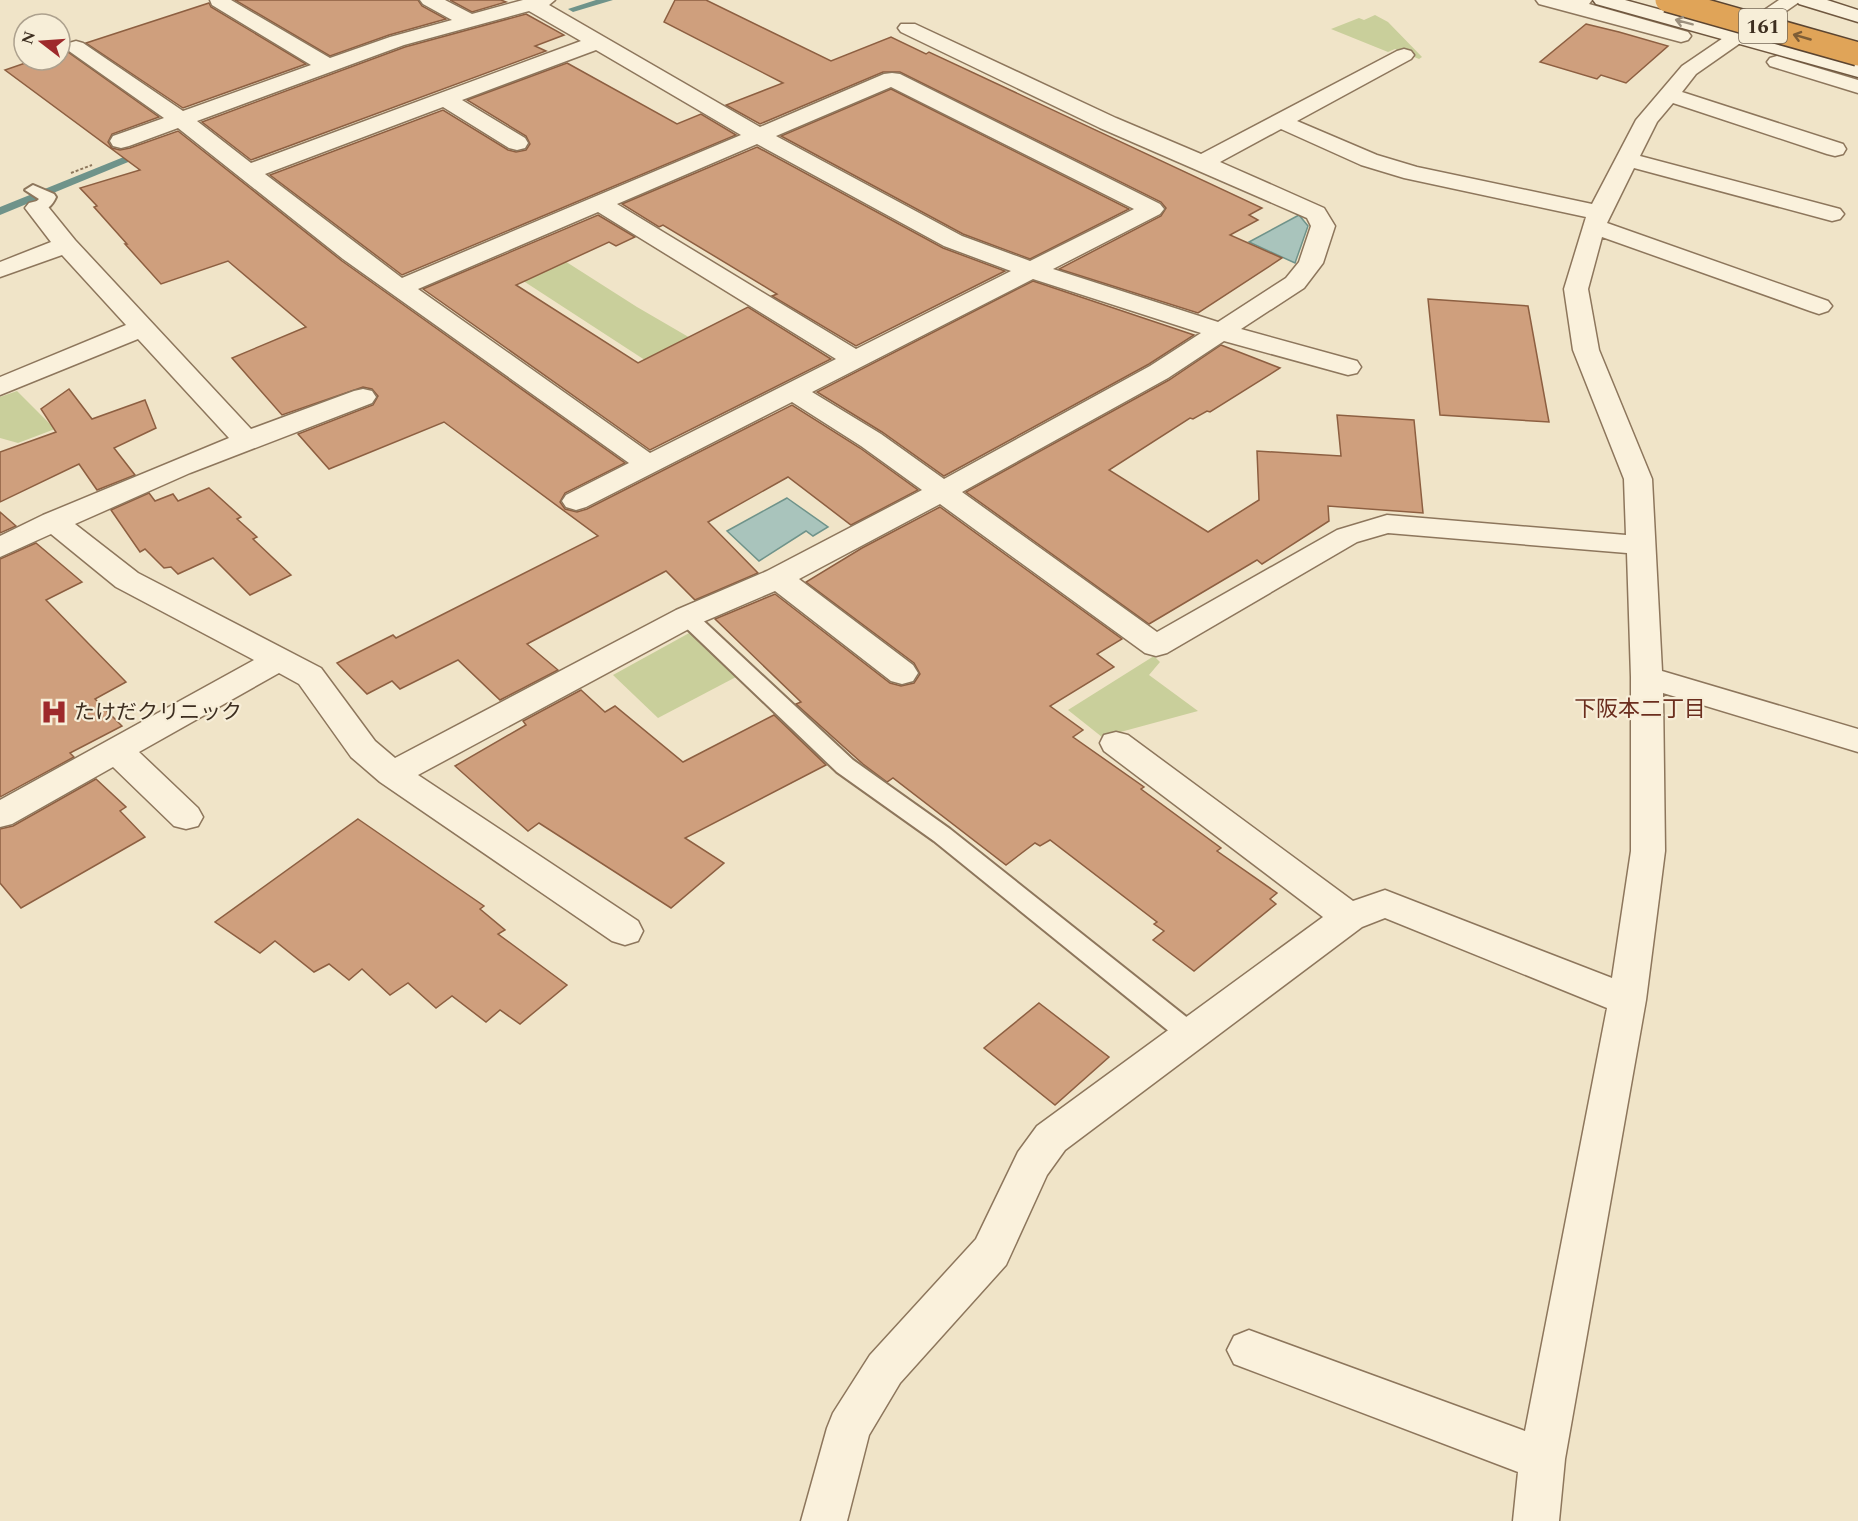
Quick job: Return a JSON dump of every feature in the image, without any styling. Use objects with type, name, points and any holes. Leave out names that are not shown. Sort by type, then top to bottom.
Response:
[{"type":"highway","name":"161","points":[[1667,0],[1858,54]]},
{"type":"highway","name":"161","points":[[1752,3],[1858,32]]},
{"type":"street","points":[[430,0],[468,20]]},
{"type":"street","points":[[1546,0],[1579,4],[1681,36]]},
{"type":"street","points":[[1603,0],[1741,36],[1858,71]]},
{"type":"street","points":[[1536,1521],[1542,1460],[1627,1000],[1648,851],[1647,677],[1638,479],[1586,350],[1576,289],[1596,220],[1647,120],[1689,70],[1792,0]]},
{"type":"street","points":[[1806,0],[1858,16]]},
{"type":"street","points":[[219,1],[326,64]]},
{"type":"street","points":[[121,141],[326,64],[468,20],[538,2],[597,42],[759,136],[953,241],[1031,270],[1222,332],[1348,367]]},
{"type":"street","points":[[392,774],[687,618],[778,578],[941,492],[1159,372],[1295,283],[1311,263],[1323,226],[1316,213],[1108,123],[908,28]]},
{"type":"street","points":[[249,172],[597,42]]},
{"type":"street","points":[[76,47],[182,120],[352,254],[648,464]]},
{"type":"street","points":[[1202,163],[1280,121],[1361,68],[1404,55]]},
{"type":"street","points":[[1777,62],[1858,87]]},
{"type":"street","points":[[399,288],[892,79],[1152,209],[576,501]]},
{"type":"street","points":[[1668,94],[1835,149]]},
{"type":"street","points":[[445,99],[517,143]]},
{"type":"street","points":[[1280,121],[1370,160],[1596,220],[1819,306]]},
{"type":"street","points":[[1626,159],[1832,214]]},
{"type":"street","points":[[38,196],[66,245],[246,440]]},
{"type":"street","points":[[599,203],[855,359]]},
{"type":"street","points":[[0,270],[66,245]]},
{"type":"street","points":[[0,387],[142,328]]},
{"type":"street","points":[[793,391],[871,440],[1156,646],[1347,536],[1387,524],[1640,546]]},
{"type":"street","points":[[0,548],[53,521],[246,440],[363,397]]},
{"type":"street","points":[[53,521],[127,580],[310,676],[363,749],[392,774],[625,931]]},
{"type":"street","points":[[778,578],[902,673]]},
{"type":"street","points":[[0,815],[279,659]]},
{"type":"street","points":[[1647,677],[1858,741]]},
{"type":"street","points":[[1116,743],[1349,917]]},
{"type":"street","points":[[116,750],[186,817]]},
{"type":"street","points":[[824,1521],[849,1428],[885,1369],[991,1252],[1032,1164],[1051,1138],[1349,917],[1385,903],[1627,1000]]},
{"type":"street","points":[[1249,1350],[1542,1460]]},
{"type":"lane","points":[[687,618],[845,766],[942,835],[1190,1034]]},
{"type":"green space","points":[[1375,15],[1388,22],[1422,57],[1419,59],[1395,49],[1388,52],[1331,29],[1359,18],[1364,20]]},
{"type":"green space","points":[[535,242],[637,307],[723,357],[674,379],[491,260]]},
{"type":"green space","points":[[17,391],[55,429],[18,443],[0,438],[0,397]]},
{"type":"green space","points":[[691,632],[736,677],[658,718],[613,675]]},
{"type":"green space","points":[[1154,656],[1160,662],[1149,675],[1198,711],[1102,737],[1068,710]]},
{"type":"water","points":[[1299,215],[1308,226],[1295,263],[1249,242]]},
{"type":"water","points":[[787,498],[828,527],[813,536],[806,531],[759,561],[727,531]]},
{"type":"building","points":[[235,0],[418,0],[422,6],[446,19],[389,35],[330,56]]},
{"type":"building","points":[[450,0],[501,0],[506,2],[472,12]]},
{"type":"building","points":[[675,0],[706,0],[831,61],[891,37],[926,54],[929,52],[1262,208],[1249,215],[1258,220],[1230,235],[1282,258],[1198,313],[1059,269],[1161,216],[1166,208],[1161,202],[900,72],[883,72],[760,124],[726,105],[783,83],[664,22]]},
{"type":"building","points":[[209,3],[211,7],[306,64],[183,108],[86,43]]},
{"type":"building","points":[[526,14],[564,35],[535,46],[546,51],[251,160],[202,122],[405,47]]},
{"type":"building","points":[[1586,24],[1668,46],[1626,83],[1601,75],[1597,79],[1540,62]]},
{"type":"building","points":[[72,55],[159,117],[112,134],[108,142],[112,148],[120,150],[130,148],[178,131],[342,261],[625,463],[565,493],[560,502],[565,509],[577,512],[587,509],[792,405],[860,448],[918,490],[851,525],[788,477],[708,522],[758,573],[695,600],[666,571],[527,644],[558,670],[500,700],[458,660],[400,689],[392,681],[367,694],[337,663],[393,635],[396,638],[598,536],[444,422],[329,469],[298,434],[373,405],[378,396],[372,389],[363,387],[282,415],[232,358],[306,327],[228,261],[161,284],[80,188],[140,170],[5,70],[12,68],[12,72],[72,72]]},
{"type":"building","points":[[567,63],[677,124],[701,114],[736,135],[402,275],[270,175],[443,110],[508,150],[516,152],[526,150],[530,144],[526,136],[467,100]]},
{"type":"building","points":[[891,89],[1129,209],[1030,259],[963,234],[781,136]]},
{"type":"building","points":[[757,147],[943,248],[1005,271],[856,346],[772,296],[777,294],[663,225],[659,227],[622,204]]},
{"type":"building","points":[[598,215],[635,237],[616,246],[609,242],[516,285],[638,363],[748,307],[831,359],[650,450],[423,289]]},
{"type":"building","points":[[1033,281],[1194,335],[1149,364],[944,476],[882,432],[817,392]]},
{"type":"building","points":[[1428,299],[1528,306],[1549,422],[1440,415]]},
{"type":"building","points":[[1221,345],[1280,368],[1210,412],[1207,411],[1193,419],[1190,418],[1109,470],[1208,532],[1259,500],[1257,451],[1341,456],[1337,415],[1414,420],[1423,513],[1328,506],[1329,521],[1262,564],[1257,560],[1149,624],[966,492],[1169,380]]},
{"type":"building","points":[[69,389],[92,419],[145,400],[156,428],[114,448],[135,475],[97,490],[79,464],[0,502],[0,452],[56,432],[41,409]]},
{"type":"building","points":[[209,488],[241,517],[237,519],[257,537],[253,539],[291,575],[250,595],[213,558],[178,574],[171,567],[164,568],[145,549],[140,552],[111,510],[149,493],[155,501],[173,494],[178,501]]},
{"type":"building","points":[[940,507],[1122,639],[1097,654],[1114,667],[1050,706],[1083,730],[1073,737],[1144,787],[1141,789],[1221,848],[1217,851],[1277,893],[1270,899],[1276,904],[1194,971],[1153,940],[1164,931],[1154,924],[1157,922],[1050,840],[1040,846],[1035,843],[1006,865],[893,778],[887,782],[863,764],[796,704],[801,702],[715,619],[775,594],[890,683],[901,686],[914,683],[920,674],[914,663],[806,582],[862,548]]},
{"type":"building","points":[[0,512],[16,526],[0,533]]},
{"type":"building","points":[[36,543],[82,582],[46,600],[126,682],[95,699],[122,726],[70,753],[74,757],[0,797],[0,559]]},
{"type":"building","points":[[581,690],[605,712],[615,706],[683,762],[774,715],[826,765],[685,838],[724,863],[671,908],[539,823],[528,831],[455,766],[526,725],[523,721]]},
{"type":"building","points":[[96,779],[126,807],[120,811],[145,837],[21,908],[0,883],[0,829],[13,826]]},
{"type":"building","points":[[358,819],[484,906],[480,909],[505,930],[498,934],[567,985],[520,1024],[500,1010],[486,1022],[452,996],[436,1008],[408,983],[390,995],[362,969],[349,980],[329,964],[314,972],[275,941],[260,953],[215,922]]},
{"type":"building","points":[[1039,1003],[1109,1057],[1055,1105],[984,1048]]},
{"type":"waterway","points":[[573,9],[608,0]]},
{"type":"waterway","points":[[0,211],[146,151]]},
{"type":"place","name":"たけだクリニック","points":[[54,712]]},
{"type":"district","name":"下阪本二丁目","points":[[1640,708]]}]
